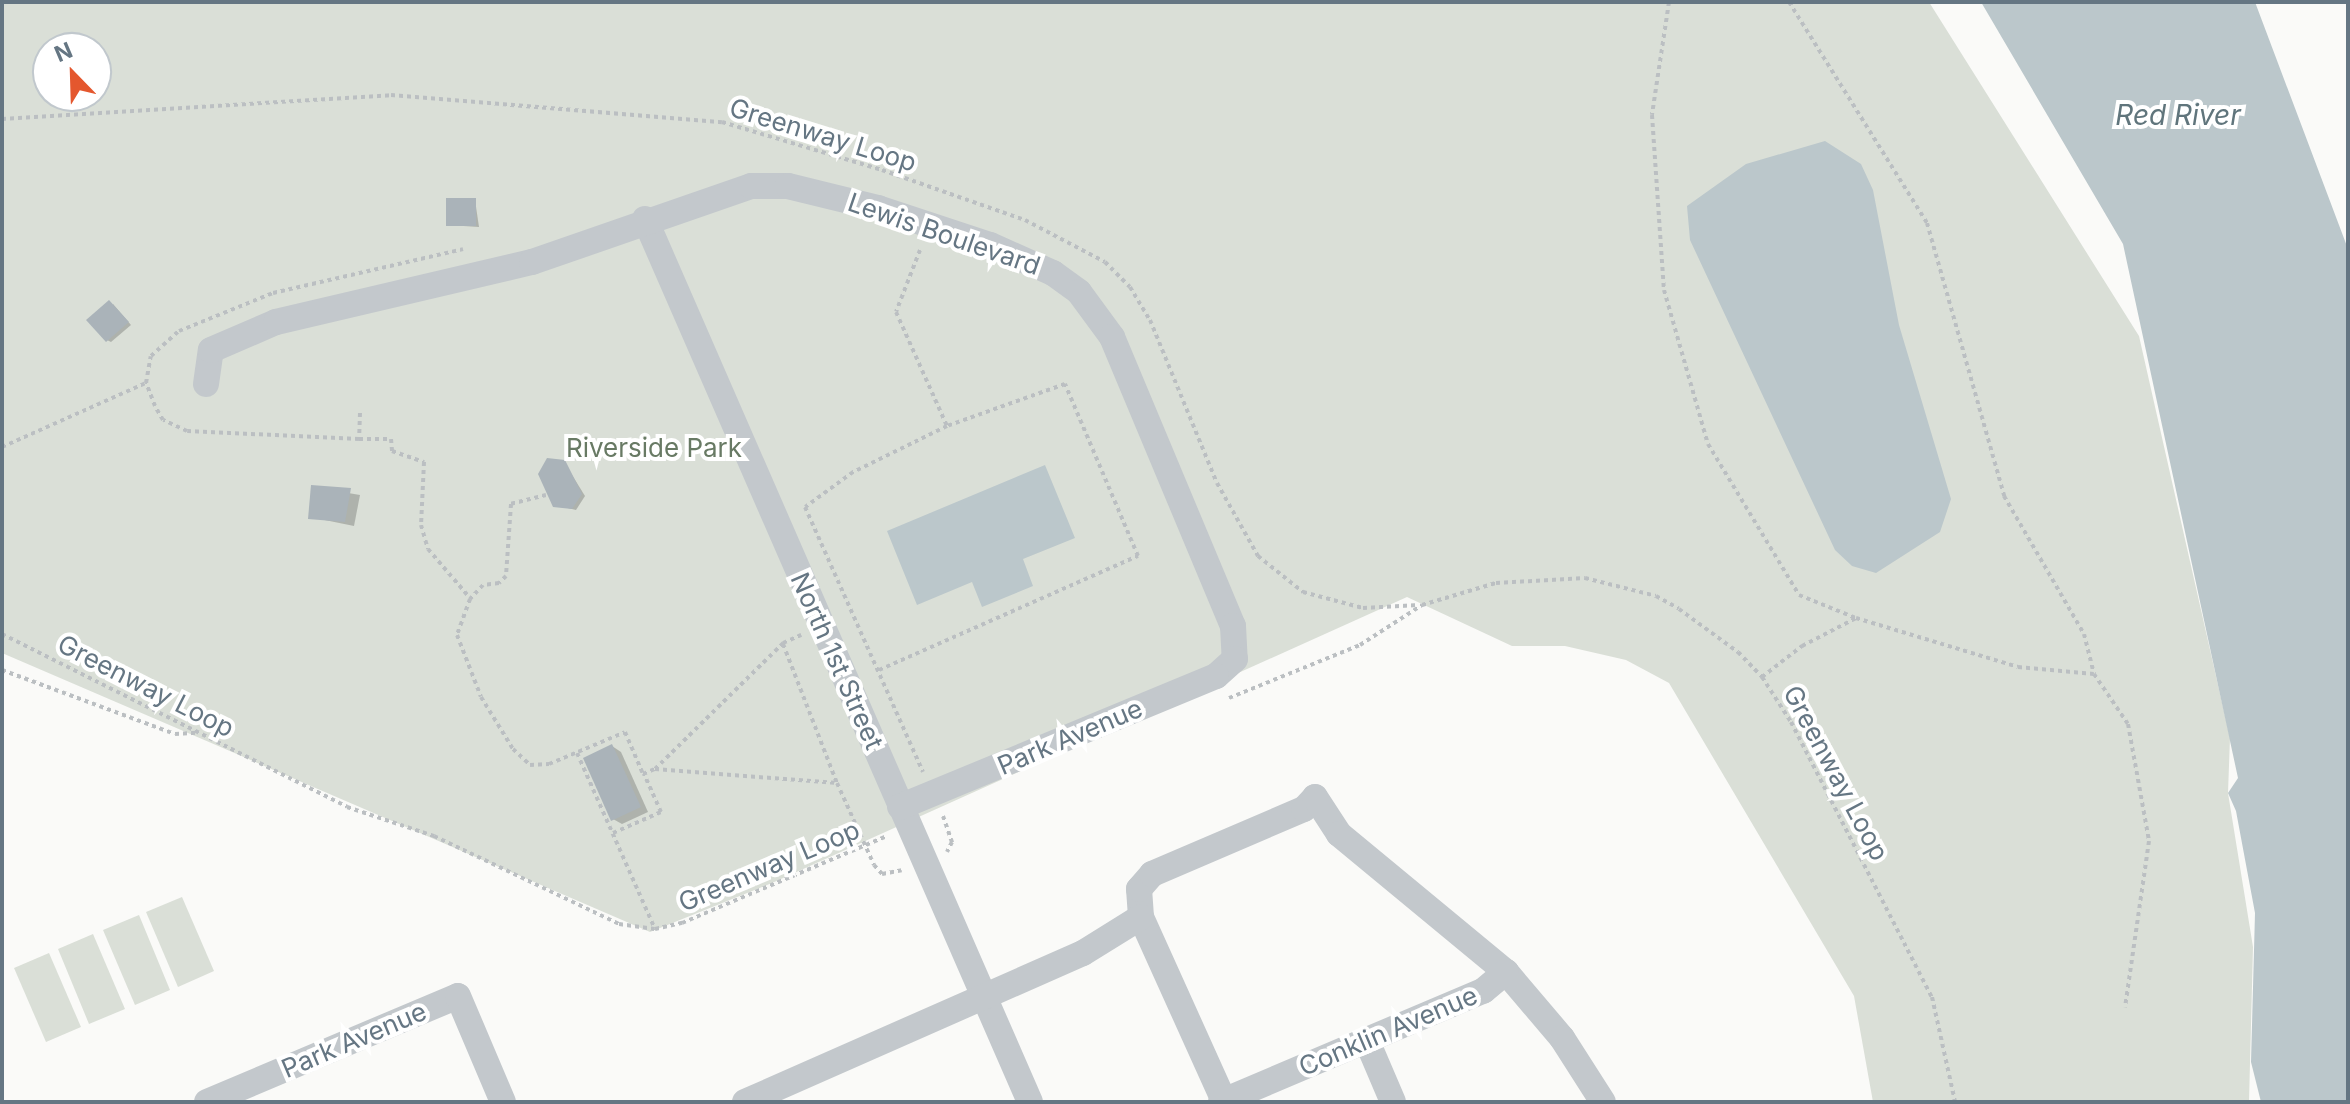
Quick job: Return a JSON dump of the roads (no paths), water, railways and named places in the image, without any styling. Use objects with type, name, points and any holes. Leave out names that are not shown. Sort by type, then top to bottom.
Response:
[{"type":"street","name":"Lewis Boulevard","points":[[206,384],[211,350],[276,322],[532,262],[645,219],[751,186],[788,186],[878,208],[990,245],[1053,273],[1079,292],[1112,337],[1233,626],[1235,659]]},
{"type":"street","name":"North 1st Street","points":[[645,219],[1030,1102]]},
{"type":"street","name":"Park Avenue","points":[[904,817],[1216,676],[1235,659]]},
{"type":"street","points":[[1223,1101],[1141,917],[1139,889],[1152,874],[1304,809],[1315,797],[1339,834],[1506,972],[1562,1038],[1603,1102]]},
{"type":"street","points":[[745,1102],[1083,953],[1141,917]]},
{"type":"street","name":"Conklin Avenue","points":[[1223,1101],[1483,991],[1506,972]]},
{"type":"street","name":"Park Avenue","points":[[207,1102],[458,996],[503,1102]]},
{"type":"street","points":[[1367,1041],[1393,1102]]},
{"type":"water","name":"Red River","points":[[1981,2],[2255,2],[2348,249],[2348,1102],[2261,1102],[2251,1062],[2255,913],[2236,811],[2228,793],[2238,778],[2123,244]]},
{"type":"water","points":[[1825,141],[1861,164],[1873,190],[1899,325],[1951,499],[1940,532],[1876,573],[1852,566],[1835,550],[1690,240],[1687,206],[1746,164]]},
{"type":"water","points":[[1045,465],[1075,538],[1023,559],[1033,586],[982,607],[972,582],[917,605],[887,531]]},
{"type":"park label","name":"Riverside Park","points":[[654,448]]}]
